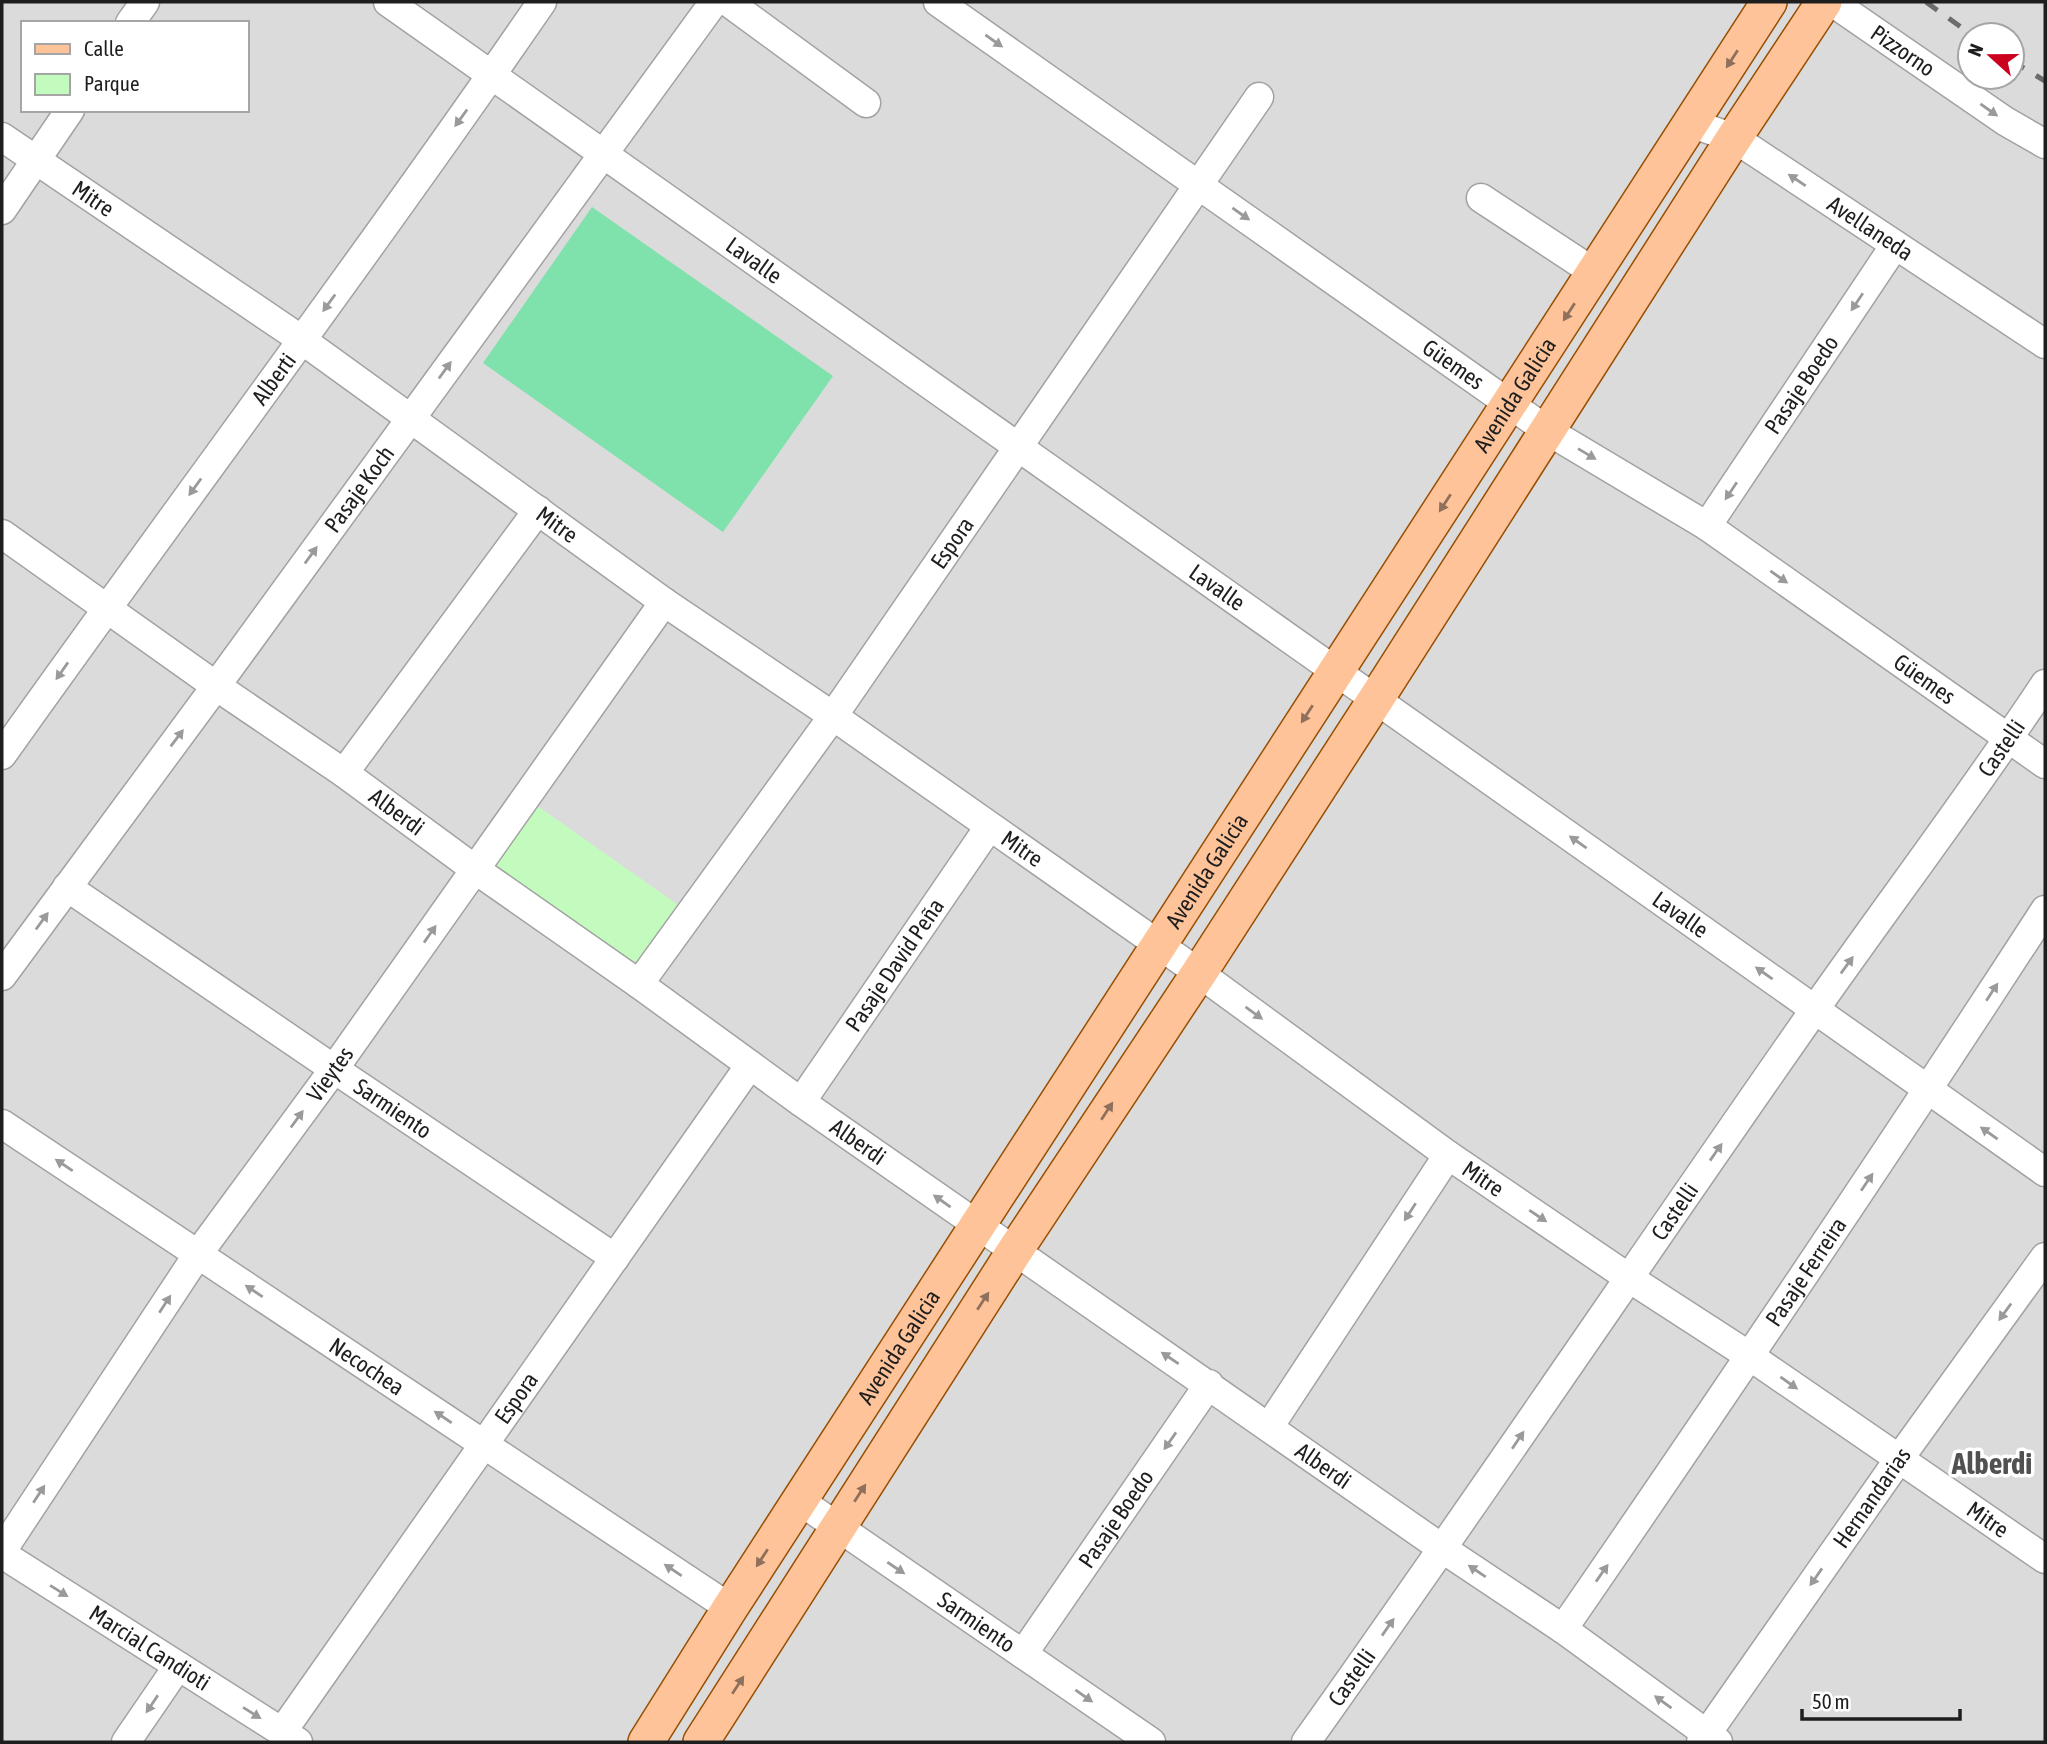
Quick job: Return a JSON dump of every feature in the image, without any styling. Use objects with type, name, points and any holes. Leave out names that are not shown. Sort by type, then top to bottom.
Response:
[{"type":"main road","name":"Avenida Galicia","points":[[646,1742],[1335,670],[1769,2]]},
{"type":"main road","name":"Avenida Galicia","points":[[701,1742],[1014,1252],[1199,973],[1824,2]]},
{"type":"street","points":[[132,21],[145,2]]},
{"type":"street","name":"Lavalle","points":[[388,2],[2045,1172]]},
{"type":"street","name":"Alberti","points":[[2,755],[542,2]]},
{"type":"street","name":"Pasaje Koch","points":[[2,976],[12,941],[67,887],[714,2]]},
{"type":"street","points":[[728,2],[866,103]]},
{"type":"street","name":"Güemes","points":[[938,2],[1548,431],[1707,526],[2045,764]]},
{"type":"street","name":"Pizzorno","points":[[1832,2],[2005,121],[2045,144]]},
{"type":"street","name":"Espora","points":[[639,984],[833,716],[1259,97]]},
{"type":"street","points":[[2,210],[69,112]]},
{"type":"street","name":"Avellaneda","points":[[1690,123],[1734,138],[2045,344]]},
{"type":"street","name":"Mitre","points":[[2,137],[302,340],[664,602],[833,716],[1199,973],[1448,1155],[1751,1357],[2045,1559]]},
{"type":"street","points":[[1481,198],[1595,273]]},
{"type":"street","name":"Pasaje Boedo","points":[[1707,526],[1895,245]]},
{"type":"street","points":[[344,773],[538,510]]},
{"type":"street","name":"Alberdi","points":[[2,534],[344,773],[476,870],[1014,1252],[1563,1629],[1709,1740]]},
{"type":"street","name":"Vieytes","points":[[2,1553],[198,1254],[334,1069],[664,602]]},
{"type":"street","name":"Castelli","points":[[1306,1742],[1443,1549],[1815,1009],[2045,684]]},
{"type":"street","name":"Pasaje David Peña","points":[[801,1102],[989,827]]},
{"type":"street","name":"Sarmiento","points":[[67,887],[615,1258]]},
{"type":"street","name":"Pasaje Ferreira","points":[[1563,1629],[1751,1357],[2045,910]]},
{"type":"street","name":"Espora","points":[[290,1737],[483,1443],[750,1065]]},
{"type":"street","name":"Necochea","points":[[2,1124],[730,1608]]},
{"type":"street","points":[[1269,1427],[1448,1155]]},
{"type":"street","name":"Hernandarias","points":[[1709,1740],[1899,1460],[2045,1257]]},
{"type":"street","name":"Pasaje Boedo","points":[[1023,1654],[1209,1384]]},
{"type":"street","name":"Sarmiento","points":[[800,1501],[1151,1742]]},
{"type":"street","name":"Marcial Candioti","points":[[2,1553],[290,1737]]},
{"type":"street","points":[[125,1742],[178,1666]]},
{"type":"shaded area","points":[[2,2],[2045,2],[2045,1742],[2,1742]]},
{"type":"green space","points":[[592,207],[833,376],[723,532],[483,363]]},
{"type":"green space","points":[[536,805],[681,907],[637,969],[493,866]]},
{"type":"railway","points":[[1926,2],[1956,24]]},
{"type":"railway","points":[[2026,69],[2045,81]]},
{"type":"district","name":"Alberdi","points":[[1992,1464]]}]
